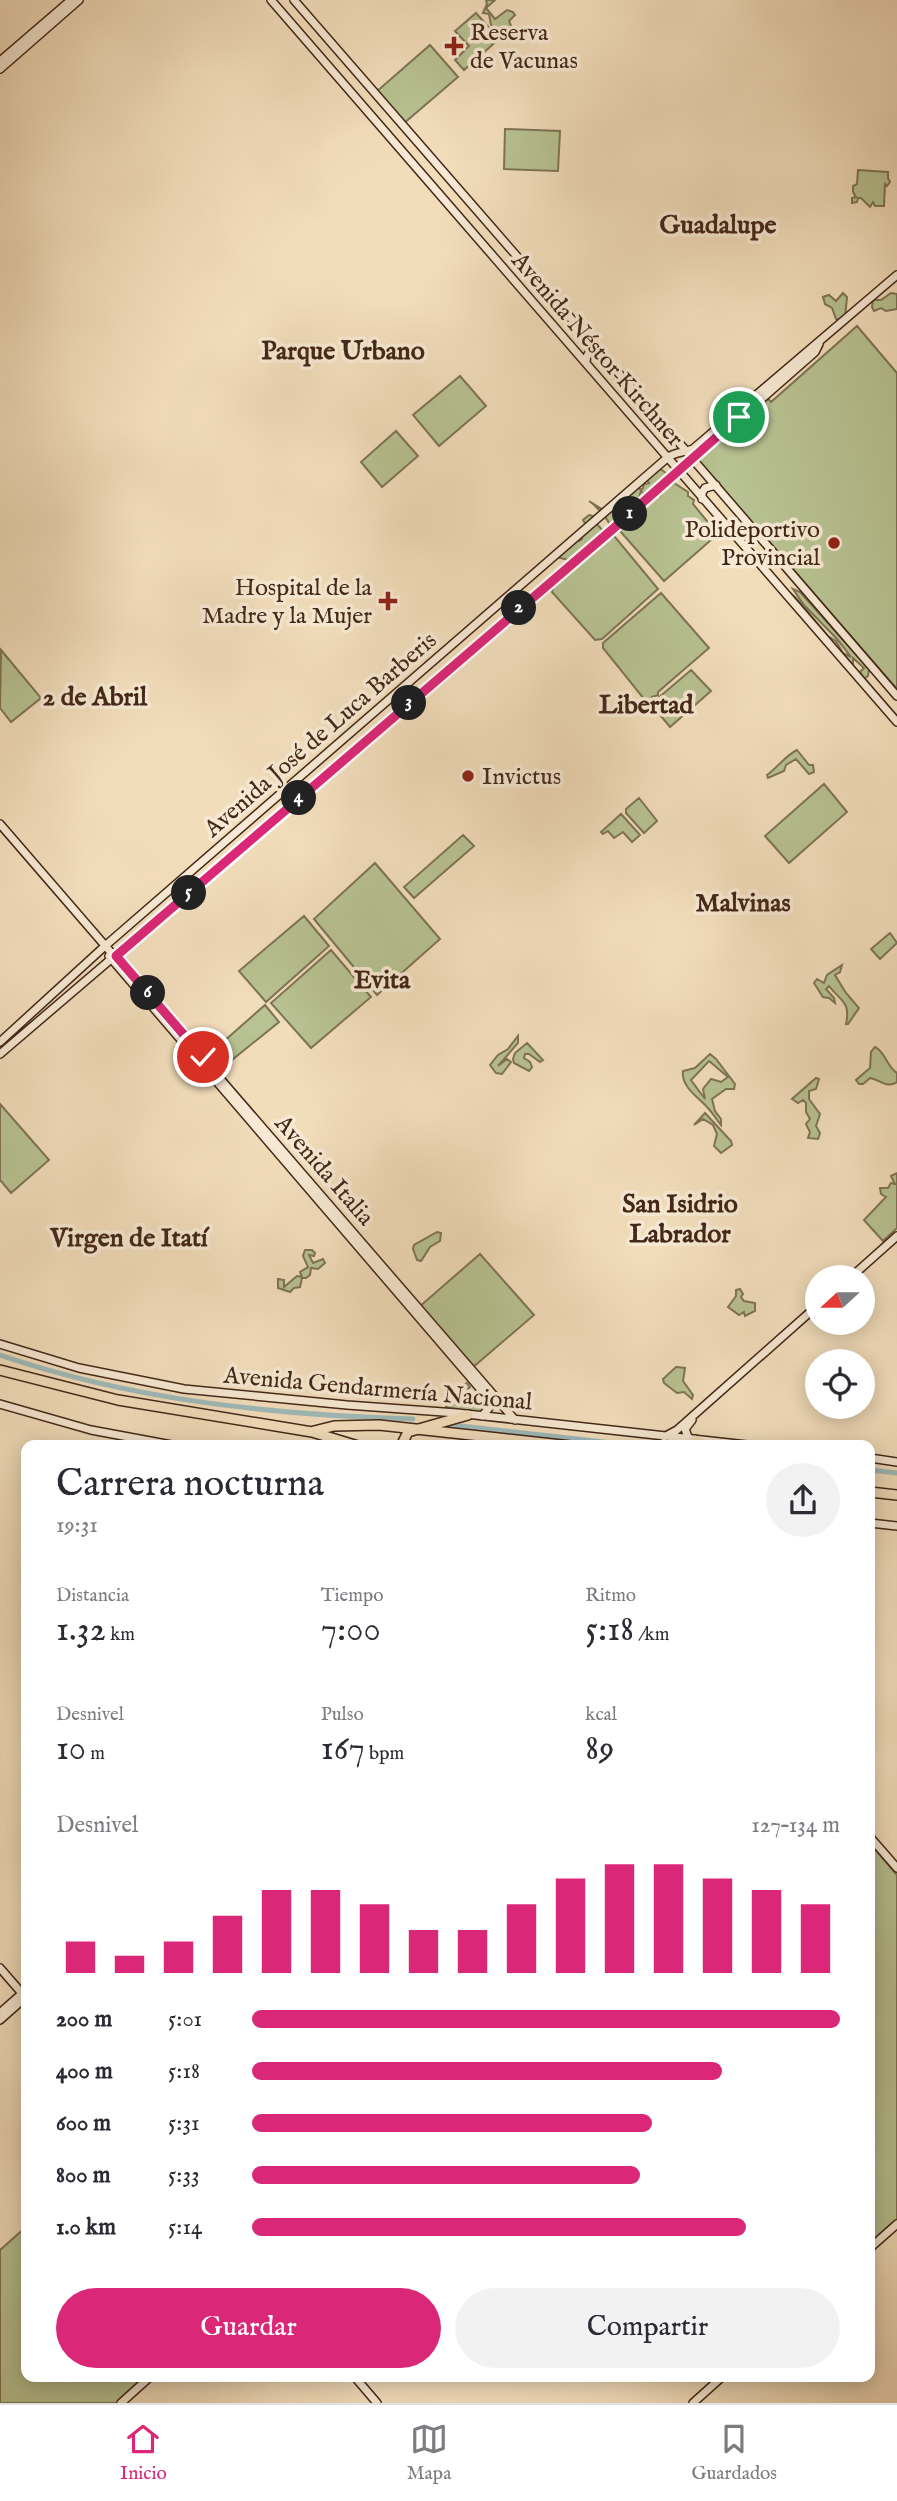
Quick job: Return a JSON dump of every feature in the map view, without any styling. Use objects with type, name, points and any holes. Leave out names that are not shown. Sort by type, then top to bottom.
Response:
[{"type":"highway","points":[[0,1370],[118,1400],[312,1432],[338,1440]]},
{"type":"highway","points":[[404,1440],[408,1432],[468,1415]]},
{"type":"highway","points":[[312,1432],[334,1426],[379,1425],[517,1440]]},
{"type":"highway","points":[[875,1493],[897,1495]]},
{"type":"main road","points":[[0,61],[71,0]]},
{"type":"main road","points":[[0,69],[79,0]]},
{"type":"main road","name":"Avenida Néstor Kirchner","points":[[271,0],[897,722]]},
{"type":"main road","name":"Avenida Néstor Kirchner","points":[[294,0],[897,696]]},
{"type":"main road","points":[[379,124],[379,114],[384,111],[391,112]]},
{"type":"main road","name":"Avenida José de Luca Barberis","points":[[0,1055],[815,352],[820,343],[897,275]]},
{"type":"main road","points":[[586,363],[587,355],[598,351]]},
{"type":"main road","points":[[653,442],[667,439],[668,430]]},
{"type":"main road","points":[[667,458],[680,451],[692,458]]},
{"type":"main road","name":"Avenida José de Luca Barberis","points":[[0,1042],[105,946],[667,458]]},
{"type":"main road","points":[[702,499],[705,488],[716,485]]},
{"type":"main road","name":"Avenida Italia","points":[[0,824],[488,1398],[489,1408],[482,1416]]},
{"type":"main road","name":"Avenida Italia","points":[[113,958],[515,1420]]},
{"type":"main road","points":[[865,1265],[897,1236]]},
{"type":"main road","points":[[871,1265],[897,1242]]},
{"type":"main road","points":[[664,1437],[677,1430],[805,1317]]},
{"type":"main road","points":[[695,1440],[685,1433],[691,1422],[805,1322]]},
{"type":"main road","name":"Avenida Gendarmería Nacional","points":[[0,1344],[79,1368],[184,1389],[482,1416],[695,1440]]},
{"type":"main road","points":[[0,1404],[90,1430],[144,1440]]},
{"type":"main road","points":[[875,1459],[897,1462]]},
{"type":"main road","points":[[875,1524],[897,1526]]},
{"type":"main road","points":[[875,1843],[897,1868]]},
{"type":"main road","points":[[0,1968],[21,1991]]},
{"type":"main road","points":[[0,2013],[21,1998]]},
{"type":"main road","points":[[0,2020],[21,1999]]},
{"type":"main road","points":[[875,2244],[897,2224]]},
{"type":"main road","points":[[121,2403],[144,2382]]},
{"type":"main road","points":[[359,2382],[377,2403]]},
{"type":"main road","points":[[693,2403],[716,2382]]},
{"type":"green space","points":[[486,0],[495,0],[486,8],[495,19],[507,10],[515,15],[509,21],[514,33],[509,37],[491,25],[489,14],[483,13]]},
{"type":"green space","points":[[476,13],[499,39],[464,70],[455,60],[469,46],[455,31]]},
{"type":"green space","points":[[430,45],[458,77],[403,124],[376,92]]},
{"type":"green space","points":[[505,129],[560,131],[558,171],[504,169]]},
{"type":"green space","points":[[858,170],[888,172],[890,182],[887,186],[885,184],[884,206],[875,206],[873,202],[870,207],[861,198],[852,203],[852,198],[856,197],[853,186],[857,184]]},
{"type":"green space","points":[[843,293],[847,297],[845,317],[841,320],[836,319],[832,308],[825,304],[823,297],[829,295],[836,301]]},
{"type":"green space","points":[[891,293],[897,294],[897,309],[886,311],[881,308],[874,311],[873,300],[881,300]]},
{"type":"green space","name":"Polideportivo Provincial","points":[[857,326],[897,373],[897,689],[697,459],[766,396],[771,402]]},
{"type":"green space","points":[[460,376],[486,406],[439,446],[413,415]]},
{"type":"green space","points":[[396,431],[418,456],[382,487],[361,462]]},
{"type":"green space","points":[[659,468],[670,476],[657,488],[650,490],[649,495],[641,491],[637,505],[616,525],[609,523],[589,501],[605,511],[636,486],[641,490],[644,484],[649,483],[647,479]]},
{"type":"green space","points":[[674,483],[688,492],[688,496],[694,500],[693,504],[707,521],[715,522],[716,525],[712,527],[718,534],[664,581],[620,531],[657,494],[660,496]]},
{"type":"green space","points":[[589,515],[593,516],[604,532],[590,547],[584,549],[584,553],[572,561],[557,557],[577,539],[582,539],[581,533],[586,525],[583,520]]},
{"type":"green space","points":[[610,537],[615,537],[658,589],[602,639],[595,640],[552,592],[554,586],[570,572],[569,567],[573,569]]},
{"type":"green space","points":[[793,589],[800,592],[869,669],[868,676],[864,679],[860,672],[864,668],[853,658],[853,667],[789,592],[828,636],[836,641],[843,653],[851,657]]},
{"type":"green space","points":[[661,593],[709,648],[649,702],[603,648],[603,643]]},
{"type":"green space","points":[[1,650],[41,698],[11,722],[0,708]]},
{"type":"green space","points":[[691,670],[711,691],[670,727],[651,704]]},
{"type":"green space","points":[[797,750],[809,765],[813,765],[814,772],[809,774],[796,759],[786,765],[784,771],[768,778],[767,775]]},
{"type":"green space","points":[[824,784],[847,812],[789,863],[765,836]]},
{"type":"green space","points":[[639,798],[657,821],[644,833],[626,813],[626,809]]},
{"type":"green space","points":[[621,814],[640,835],[632,842],[623,832],[614,838],[608,831],[603,834],[601,832]]},
{"type":"green space","points":[[463,835],[474,846],[414,898],[404,887]]},
{"type":"green space","points":[[375,863],[440,939],[377,995],[314,919]]},
{"type":"green space","points":[[304,916],[329,946],[266,1002],[239,971]]},
{"type":"green space","points":[[890,933],[897,943],[880,959],[871,949]]},
{"type":"green space","points":[[331,950],[371,997],[311,1048],[271,1003]]},
{"type":"green space","points":[[842,965],[840,972],[835,975],[859,1008],[848,1024],[844,1002],[829,986],[826,989],[835,1003],[823,997],[814,983],[817,979],[824,983],[827,975]]},
{"type":"green space","points":[[265,1005],[279,1022],[217,1072],[206,1057]]},
{"type":"green space","points":[[518,1036],[518,1043],[498,1066],[507,1059],[511,1062],[502,1074],[496,1073],[490,1065]]},
{"type":"green space","points":[[527,1043],[543,1060],[540,1062],[525,1054],[524,1058],[532,1067],[529,1071],[514,1063],[513,1059],[515,1053]]},
{"type":"green space","points":[[875,1047],[897,1073],[897,1082],[887,1084],[870,1078],[859,1084],[856,1080],[870,1068],[871,1052]]},
{"type":"green space","points":[[710,1054],[735,1084],[734,1089],[726,1089],[712,1099],[721,1125],[685,1082],[683,1071],[695,1068]],"holes":[[[709,1061],[728,1077],[721,1082],[711,1079],[703,1089],[705,1099],[691,1080]]]},
{"type":"green space","points":[[816,1078],[819,1079],[816,1089],[809,1091],[809,1099],[820,1114],[816,1126],[820,1133],[818,1139],[808,1138],[810,1132],[806,1124],[810,1119],[806,1112],[806,1103],[803,1100],[798,1103],[792,1099]]},
{"type":"green space","points":[[0,1104],[49,1160],[11,1193],[0,1180]]},
{"type":"green space","points":[[705,1113],[731,1141],[732,1145],[721,1153],[714,1146],[717,1134],[713,1125],[703,1119],[694,1125]]},
{"type":"green space","points":[[897,1173],[897,1228],[883,1241],[864,1220],[886,1197],[881,1194],[880,1188],[895,1184],[891,1176]]},
{"type":"green space","points":[[437,1232],[441,1233],[440,1241],[430,1247],[421,1261],[417,1260],[414,1245]]},
{"type":"green space","points":[[305,1250],[315,1253],[314,1256],[309,1255],[313,1263],[323,1259],[325,1263],[318,1269],[311,1268],[310,1275],[302,1278],[300,1287],[290,1292],[278,1288],[278,1279],[284,1280],[284,1287],[297,1276],[302,1277],[300,1272],[308,1267],[303,1256]]},
{"type":"green space","points":[[480,1254],[534,1315],[472,1368],[419,1307]]},
{"type":"green space","points":[[740,1289],[744,1301],[755,1303],[755,1311],[745,1316],[744,1312],[739,1315],[728,1307],[736,1296],[736,1290]]},
{"type":"green space","points":[[676,1367],[685,1368],[683,1381],[693,1395],[692,1399],[684,1392],[677,1393],[664,1383],[663,1379]]},
{"type":"green space","points":[[467,1383],[470,1387],[465,1393],[471,1405],[483,1401],[485,1407],[481,1414],[446,1407],[446,1399]]},
{"type":"green space","points":[[875,1849],[897,1875],[897,2222],[875,2242]]},
{"type":"green space","points":[[21,2231],[21,2382],[143,2382],[119,2403],[0,2403],[0,2250]]},
{"type":"waterway","points":[[0,1355],[50,1371],[152,1394],[308,1414],[413,1419]]},
{"type":"waterway","points":[[451,1425],[585,1440]]},
{"type":"waterway","points":[[875,1471],[897,1473]]},
{"type":"place","name":"Reserva de Vacunas","points":[[454,46]]},
{"type":"place","name":"Polideportivo Provincial","points":[[834,543]]},
{"type":"place","name":"Hospital de la Madre y la Mujer","points":[[388,601]]},
{"type":"place","name":"Invictus","points":[[468,776]]},
{"type":"district","name":"Guadalupe","points":[[718,224]]},
{"type":"district","name":"Parque Urbano","points":[[343,350]]},
{"type":"district","name":"2 de Abril","points":[[95,696]]},
{"type":"district","name":"Libertad","points":[[646,704]]},
{"type":"district","name":"Malvinas","points":[[743,902]]},
{"type":"district","name":"Evita","points":[[382,979]]},
{"type":"district","name":"San Isidrio Labrador","points":[[680,1218]]},
{"type":"district","name":"Virgen de Itatí","points":[[129,1237]]},
{"type":"route","points":[[203,1057],[116,956],[614,528],[739,417]]}]
